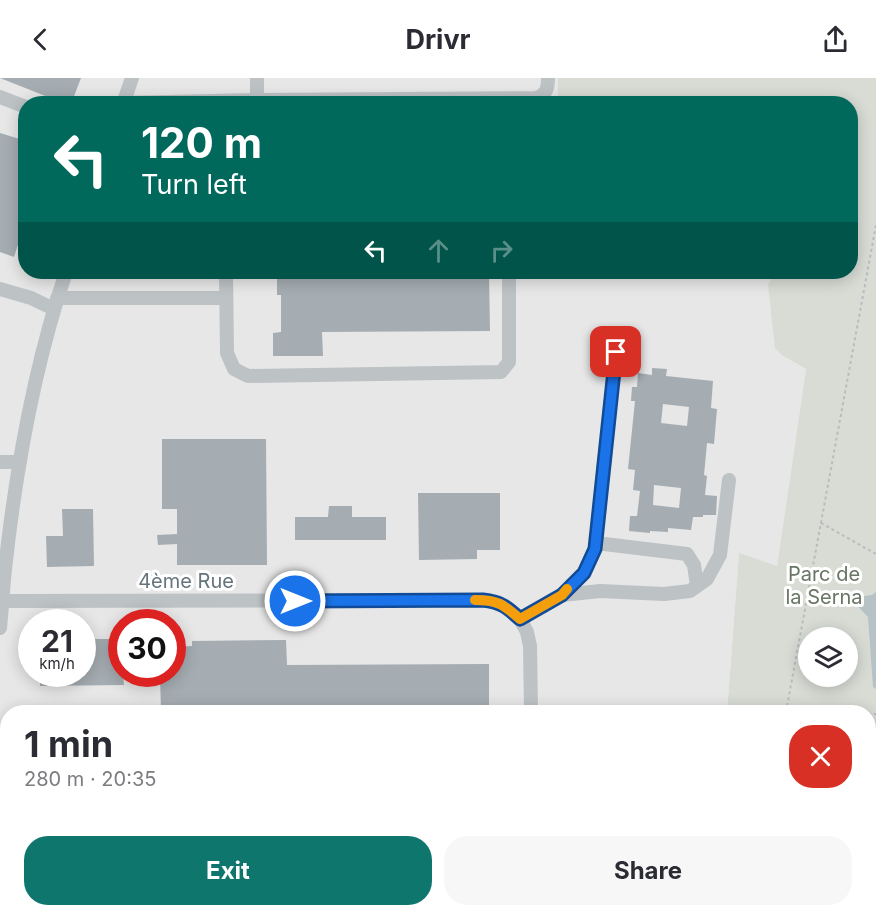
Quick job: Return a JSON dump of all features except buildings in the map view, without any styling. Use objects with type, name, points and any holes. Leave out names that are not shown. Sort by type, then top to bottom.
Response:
[{"type":"street","points":[[126,96],[132,78]]},
{"type":"street","points":[[257,78],[257,96]]},
{"type":"street","points":[[540,96],[545,93],[548,78]]},
{"type":"street","points":[[0,97],[18,104]]},
{"type":"street","points":[[0,628],[4,570],[20,462],[42,348],[64,279]]},
{"type":"street","points":[[226,279],[227,353],[234,369],[248,376],[501,372],[509,362],[509,279]]},
{"type":"street","points":[[0,289],[55,304],[226,298]]},
{"type":"street","points":[[531,705],[530,646],[527,632],[520,619],[562,595],[584,573],[595,549],[616,352]]},
{"type":"street","points":[[0,462],[20,462]]},
{"type":"street","points":[[562,595],[600,591],[664,594],[690,591],[707,579],[720,555],[729,480]]},
{"type":"street","points":[[596,543],[687,554],[694,565],[697,586]]},
{"type":"street","name":"4ème Rue","points":[[3,601],[483,600],[497,602],[520,619]]},
{"type":"path","points":[[787,705],[876,225]]},
{"type":"path","points":[[821,523],[876,554]]},
{"type":"shaded area","points":[[0,78],[558,78],[557,96],[18,96],[18,279],[771,279],[768,285],[783,356],[806,369],[777,566],[739,554],[728,705],[0,705]]},
{"type":"shaded area","points":[[876,592],[876,689],[873,687],[868,617],[850,598],[872,595]]},
{"type":"green space","name":"Parc de la Serna","points":[[558,78],[876,78],[876,705],[728,705],[739,553],[777,566],[806,369],[783,356],[775,348],[768,285],[771,279],[858,279],[858,96],[557,96]]},
{"type":"slow traffic","points":[[475,600],[497,602],[520,619],[562,595],[567,589]]},
{"type":"route","points":[[295,601],[483,600],[497,602],[520,619],[562,595],[584,573],[595,549],[616,352]]}]
